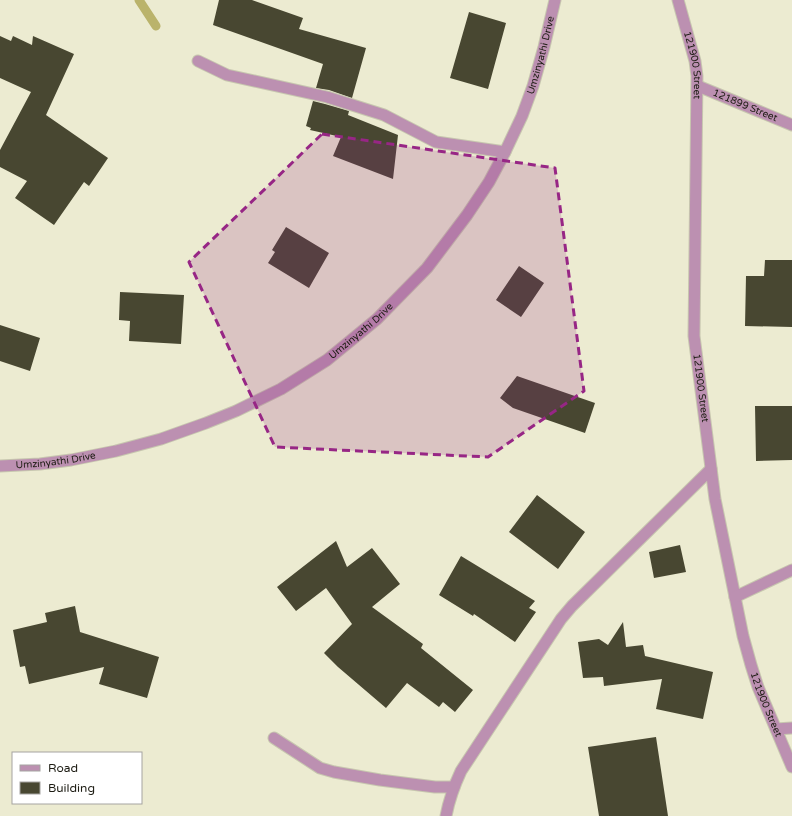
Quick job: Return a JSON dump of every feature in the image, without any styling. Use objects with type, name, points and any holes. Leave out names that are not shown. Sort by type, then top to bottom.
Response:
[{"type":"street","name":"Umzinyathi Drive","points":[[0,466],[40,464],[71,460],[116,451],[161,439],[206,423],[236,411],[281,389],[327,360],[377,319],[427,268],[490,182],[522,116],[533,86],[555,0]]},
{"type":"street","name":"121900 Street","points":[[678,0],[695,61],[698,86],[694,336],[715,499],[743,636],[751,665],[758,687],[792,767]]},
{"type":"street","points":[[198,61],[227,75],[327,97],[384,115],[436,142],[505,152]]},
{"type":"street","name":"121899 Street","points":[[698,86],[792,125]]},
{"type":"street","points":[[446,816],[454,787],[461,771],[561,619],[572,606],[711,469]]},
{"type":"street","points":[[735,597],[792,570]]},
{"type":"street","points":[[776,729],[792,728]]},
{"type":"street","points":[[274,738],[320,768],[334,772],[372,779],[435,787],[454,787]]},
{"type":"highlighted area","points":[[322,134],[555,168],[584,391],[488,457],[275,447],[189,262]]},
{"type":"building","points":[[219,0],[252,0],[303,18],[299,29],[366,48],[352,98],[329,90],[316,88],[323,64],[213,25]]},
{"type":"building","points":[[469,12],[506,23],[488,89],[450,78]]},
{"type":"building","points":[[0,36],[11,41],[13,36],[32,45],[33,36],[74,54],[46,115],[108,158],[89,186],[84,182],[54,225],[15,198],[27,181],[0,167],[0,150],[31,92],[0,78]]},
{"type":"building","points":[[313,101],[349,111],[348,115],[398,135],[393,179],[333,156],[341,137],[310,130],[311,128],[306,126]]},
{"type":"building","points":[[286,227],[329,253],[309,288],[268,263],[275,252],[272,250]]},
{"type":"building","points":[[765,260],[792,260],[792,327],[745,326],[746,276],[764,276]]},
{"type":"building","points":[[519,266],[544,283],[521,317],[496,300]]},
{"type":"building","points":[[120,292],[184,295],[181,344],[129,341],[130,321],[119,320]]},
{"type":"building","points":[[0,325],[40,338],[30,371],[0,361]]},
{"type":"building","points":[[517,376],[595,403],[585,433],[513,408],[500,398]]},
{"type":"building","points":[[755,406],[792,406],[792,460],[756,461]]},
{"type":"building","points":[[537,495],[585,532],[558,569],[509,532]]},
{"type":"building","points":[[336,541],[347,567],[372,548],[400,584],[372,607],[423,644],[421,648],[473,690],[455,712],[443,702],[439,707],[407,683],[386,708],[324,653],[352,624],[326,588],[296,611],[277,587]]},
{"type":"building","points":[[680,545],[686,572],[654,578],[649,552]]},
{"type":"building","points":[[461,556],[535,601],[529,608],[536,612],[515,642],[474,614],[473,616],[439,595]]},
{"type":"building","points":[[75,606],[80,632],[159,657],[147,698],[99,684],[104,667],[29,684],[25,666],[20,667],[13,630],[47,622],[45,613]]},
{"type":"building","points":[[623,622],[626,647],[643,645],[645,656],[713,672],[703,719],[656,709],[662,679],[604,686],[603,677],[583,678],[578,642],[599,639],[608,645]]},
{"type":"building","points":[[656,737],[668,816],[599,816],[588,747]]},
{"type":"waterway","points":[[139,0],[156,26]]}]
